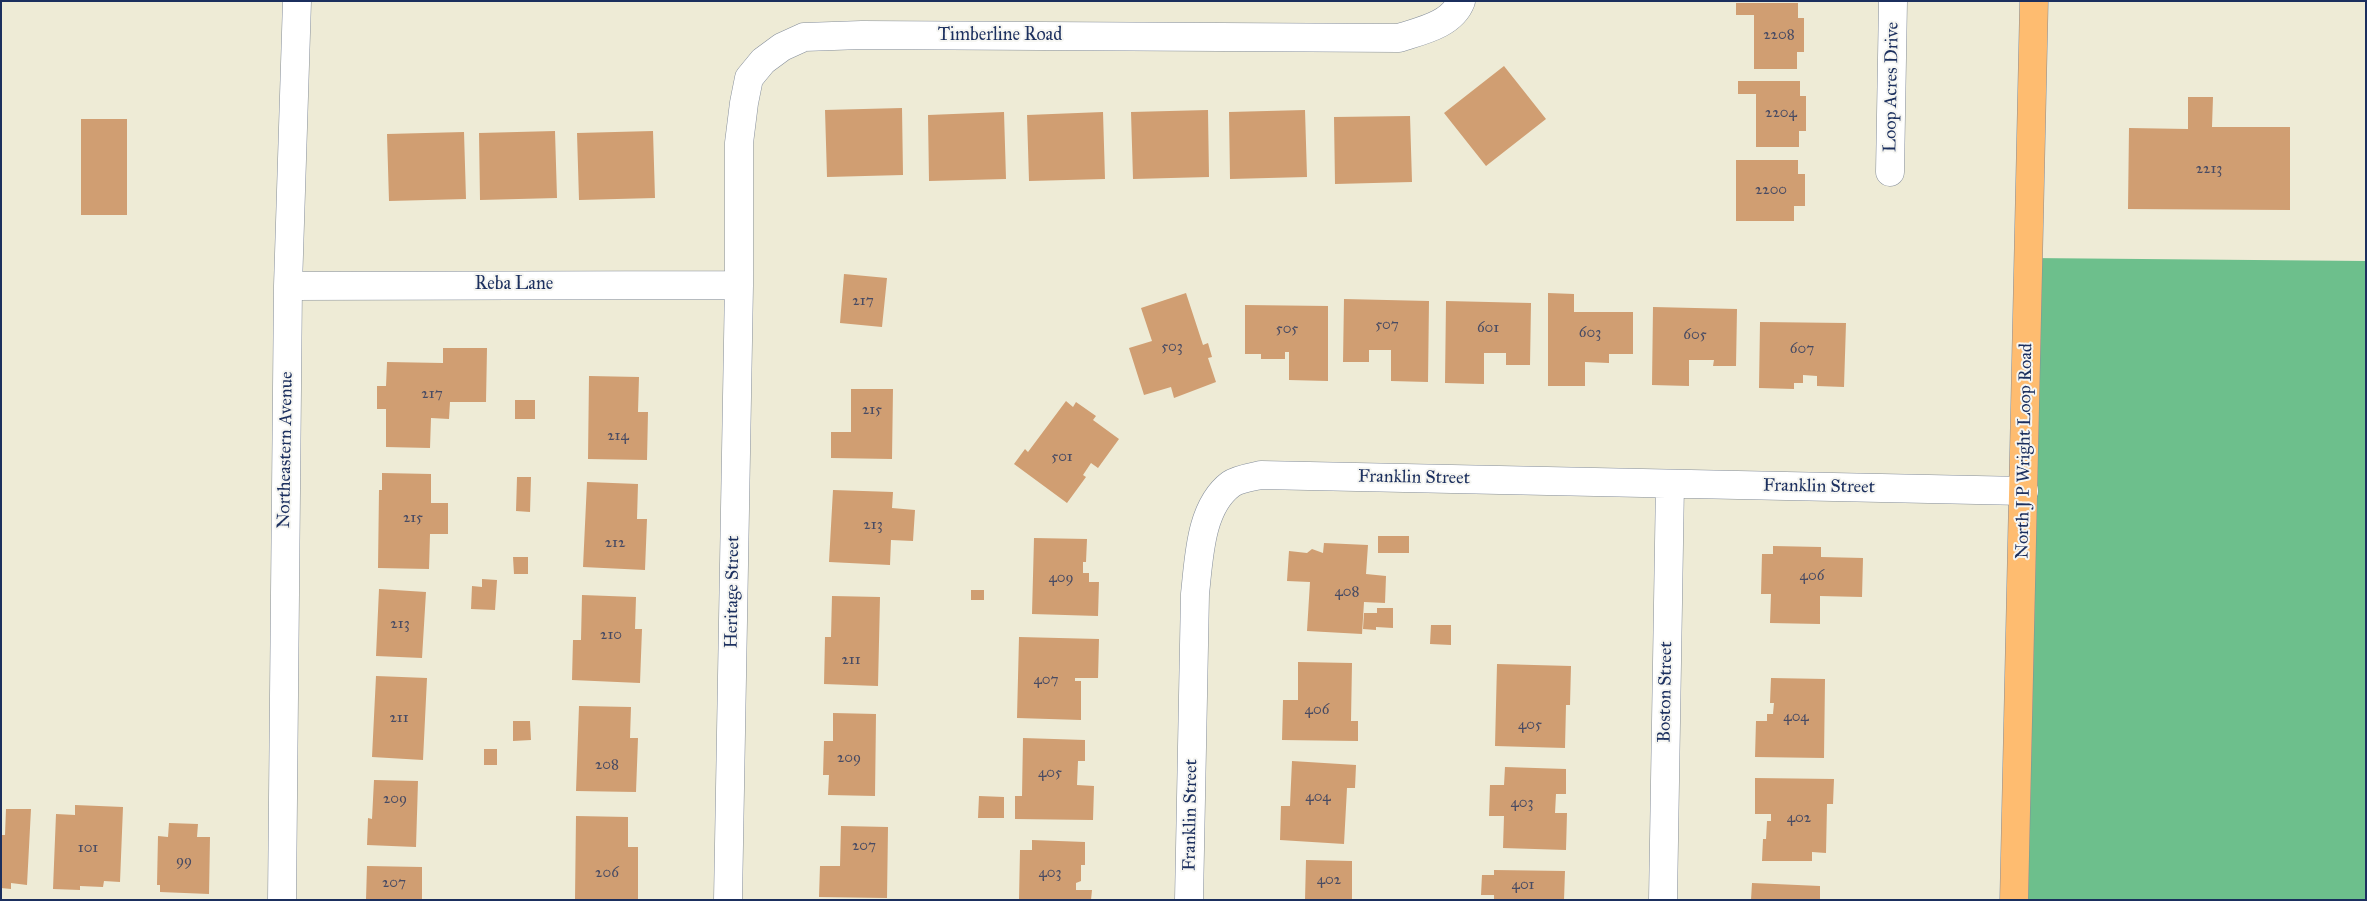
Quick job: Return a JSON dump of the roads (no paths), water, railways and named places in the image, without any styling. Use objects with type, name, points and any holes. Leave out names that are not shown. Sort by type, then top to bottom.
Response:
[{"type":"main road","name":"North J P Wright Loop Road","points":[[2014,900],[2034,1]]},
{"type":"street","name":"Northeastern Avenue","points":[[282,900],[288,286],[297,1]]},
{"type":"street","name":"Timberline Road","points":[[739,285],[739,143],[749,78],[763,61],[782,47],[804,36],[1399,38],[1438,25],[1459,6],[1461,1]]},
{"type":"street","name":"Loop Acres Drive","points":[[1890,172],[1893,1]]},
{"type":"street","name":"Reba Lane","points":[[288,286],[739,285]]},
{"type":"street","name":"Heritage Street","points":[[728,900],[739,285]]},
{"type":"street","name":"Franklin Street","points":[[1190,900],[1194,594],[1200,547],[1210,510],[1232,483],[1261,475],[2024,491]]},
{"type":"street","name":"Boston Street","points":[[1663,900],[1670,484]]}]
